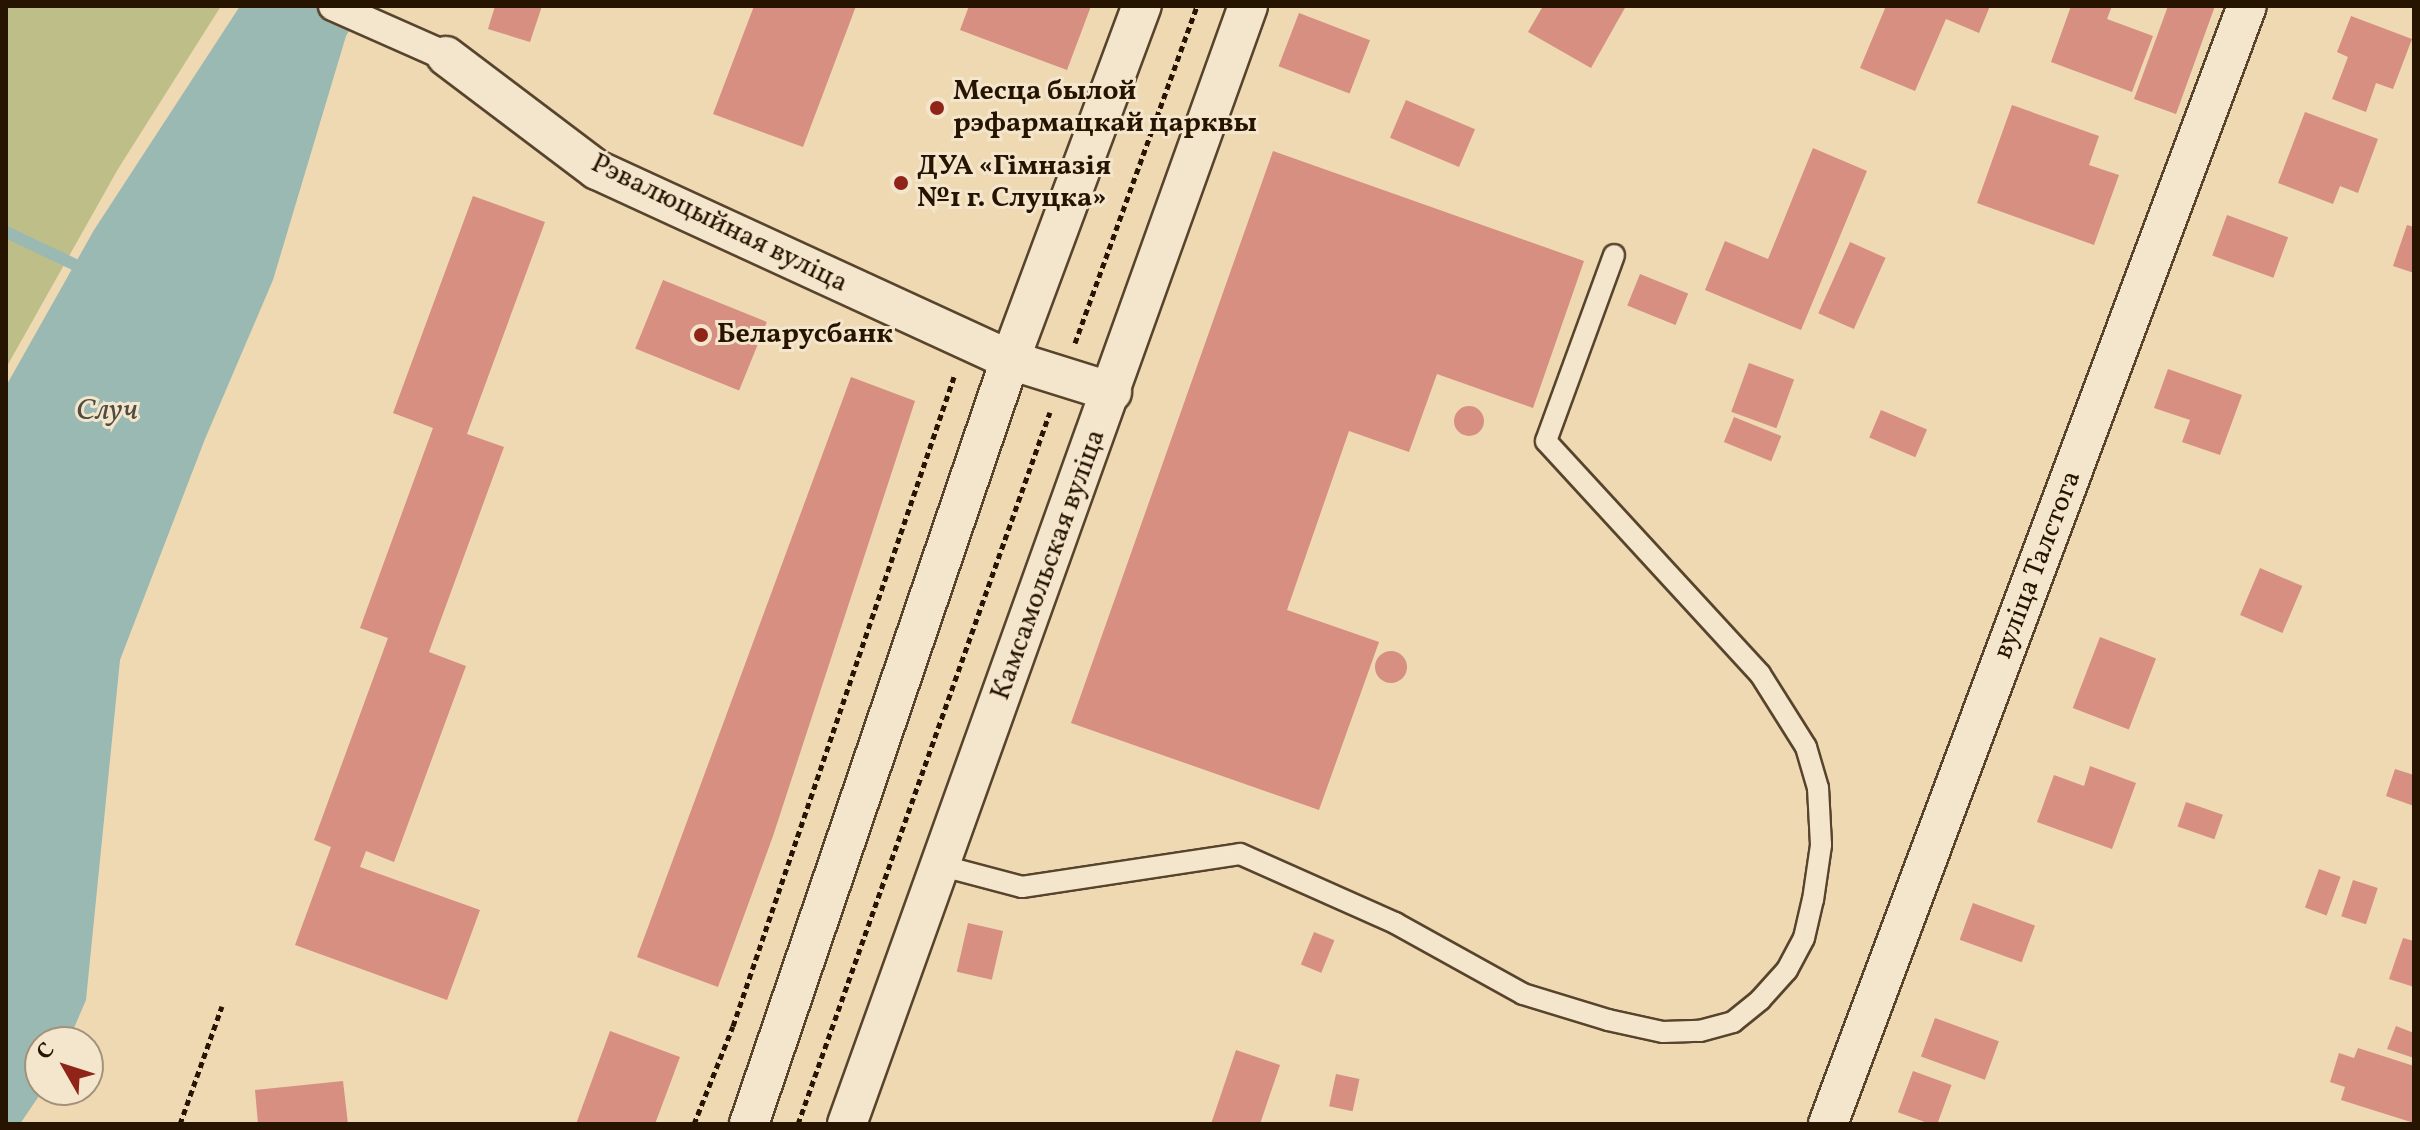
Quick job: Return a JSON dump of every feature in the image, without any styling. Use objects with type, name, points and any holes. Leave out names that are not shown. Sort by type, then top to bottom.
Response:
[{"type":"street","points":[[333,6],[446,56]]},
{"type":"street","points":[[749,1124],[1010,360],[1142,6]]},
{"type":"street","name":"Камсамольская вуліца","points":[[847,1124],[1248,6]]},
{"type":"street","name":"вуліца Талстога","points":[[1828,1124],[2247,6]]},
{"type":"street","name":"Рэвалюцыйная вуліца","points":[[446,56],[597,170],[1010,360],[1112,392]]},
{"type":"lane","points":[[939,865],[1022,887],[1240,854],[1395,923],[1523,994],[1608,1020],[1663,1032],[1700,1031],[1733,1022],[1760,1000],[1787,970],[1804,938],[1813,900],[1821,845],[1818,788],[1806,747],[1760,674],[1546,441],[1614,255]]},
{"type":"path","points":[[798,1124],[1197,6]]},
{"type":"path","points":[[180,1124],[222,1006]]},
{"type":"green space","points":[[6,6],[221,6],[118,169],[6,368]]},
{"type":"water","name":"Случ","points":[[240,6],[364,6],[346,36],[273,280],[205,439],[120,660],[86,1000],[75,1026],[24,1026],[24,1106],[32,1106],[20,1124],[6,1124],[6,386],[94,230]]},
{"type":"building","points":[[495,6],[542,6],[530,42],[488,29]]},
{"type":"building","points":[[754,6],[856,6],[803,147],[713,114]]},
{"type":"building","points":[[969,6],[1091,6],[1067,70],[960,30]]},
{"type":"building","points":[[1543,6],[1626,6],[1591,68],[1528,32]]},
{"type":"building","points":[[1886,6],[1990,6],[1979,33],[1946,19],[1915,91],[1860,68]]},
{"type":"building","points":[[2071,6],[2112,6],[2107,19],[2153,36],[2132,92],[2051,62]]},
{"type":"building","points":[[2168,6],[2215,6],[2176,114],[2134,99]]},
{"type":"building","points":[[1299,13],[1370,40],[1350,93],[1279,66]]},
{"type":"building","points":[[2351,16],[2412,39],[2393,89],[2376,83],[2366,112],[2332,99],[2348,57],[2337,52]]},
{"type":"building","points":[[1406,100],[1475,129],[1459,167],[1390,138]]},
{"type":"building","points":[[2012,105],[2099,136],[2089,165],[2119,175],[2094,245],[1977,203]]},
{"type":"building","points":[[2305,112],[2378,139],[2358,193],[2340,186],[2333,204],[2278,183]]},
{"type":"building","points":[[1813,148],[1867,171],[1801,330],[1705,290],[1725,241],[1768,259]]},
{"type":"building","points":[[1273,151],[1584,261],[1533,408],[1437,374],[1409,452],[1349,431],[1287,610],[1379,642],[1319,810],[1071,723]]},
{"type":"building","points":[[473,196],[545,222],[467,434],[504,447],[429,652],[466,666],[394,862],[366,851],[360,867],[480,910],[447,1000],[295,945],[331,847],[314,840],[388,638],[360,628],[433,428],[393,413]]},
{"type":"building","points":[[2227,215],[2288,237],[2273,278],[2212,255]]},
{"type":"building","points":[[2407,225],[2414,227],[2414,273],[2393,266]]},
{"type":"building","points":[[1850,242],[1886,258],[1854,329],[1818,313]]},
{"type":"building","points":[[1640,274],[1688,293],[1675,325],[1627,306]]},
{"type":"building","name":"Беларусбанк","points":[[663,280],[767,322],[739,391],[635,349]]},
{"type":"building","points":[[1749,363],[1794,379],[1776,428],[1731,412]]},
{"type":"building","points":[[2168,369],[2242,395],[2220,455],[2182,442],[2190,420],[2154,408]]},
{"type":"building","points":[[851,377],[915,401],[773,836],[718,987],[637,957]]},
{"type":"building","points":[[1469,406],[1480,410],[1484,421],[1480,432],[1469,436],[1458,432],[1454,421],[1458,410]]},
{"type":"building","points":[[1881,410],[1927,430],[1915,457],[1869,438]]},
{"type":"building","points":[[1734,417],[1781,436],[1771,461],[1724,442]]},
{"type":"building","points":[[2260,568],[2302,586],[2282,633],[2240,615]]},
{"type":"building","points":[[2100,637],[2156,659],[2129,729],[2073,708]]},
{"type":"building","points":[[1391,651],[1402,656],[1407,667],[1402,678],[1391,683],[1380,678],[1375,667],[1380,656]]},
{"type":"building","points":[[2090,766],[2136,783],[2112,849],[2037,822],[2054,775],[2084,786]]},
{"type":"building","points":[[2395,769],[2414,775],[2414,806],[2386,796]]},
{"type":"building","points":[[2186,802],[2223,815],[2214,839],[2178,827]]},
{"type":"building","points":[[2319,869],[2341,877],[2327,915],[2305,908]]},
{"type":"building","points":[[2353,880],[2378,888],[2366,924],[2341,916]]},
{"type":"building","points":[[1973,903],[2035,926],[2022,962],[1960,940]]},
{"type":"building","points":[[968,923],[1003,931],[992,980],[957,972]]},
{"type":"building","points":[[1314,932],[1334,940],[1321,973],[1301,964]]},
{"type":"building","points":[[2403,938],[2414,941],[2414,987],[2389,979]]},
{"type":"building","points":[[1935,1018],[1999,1041],[1985,1080],[1921,1057]]},
{"type":"building","points":[[2396,1026],[2414,1033],[2414,1058],[2387,1049]]},
{"type":"building","points":[[610,1031],[680,1057],[655,1124],[576,1124]]},
{"type":"building","points":[[2358,1048],[2414,1066],[2414,1123],[2341,1100],[2345,1087],[2330,1082],[2339,1053],[2354,1058]]},
{"type":"building","points":[[1236,1050],[1280,1065],[1260,1124],[1211,1124]]},
{"type":"building","points":[[1913,1071],[1952,1085],[1937,1124],[1898,1112]]},
{"type":"building","points":[[1336,1074],[1359,1079],[1353,1111],[1329,1106]]},
{"type":"building","points":[[343,1081],[348,1124],[258,1124],[255,1090]]},
{"type":"waterway","points":[[6,232],[86,270]]},
{"type":"place","name":"Месца былой рэфармацкай царквы","points":[[937,108]]},
{"type":"place","name":"ДУА «Гімназія №1 г. Слуцка»","points":[[901,183]]},
{"type":"place","name":"Беларусбанк","points":[[701,335]]}]
